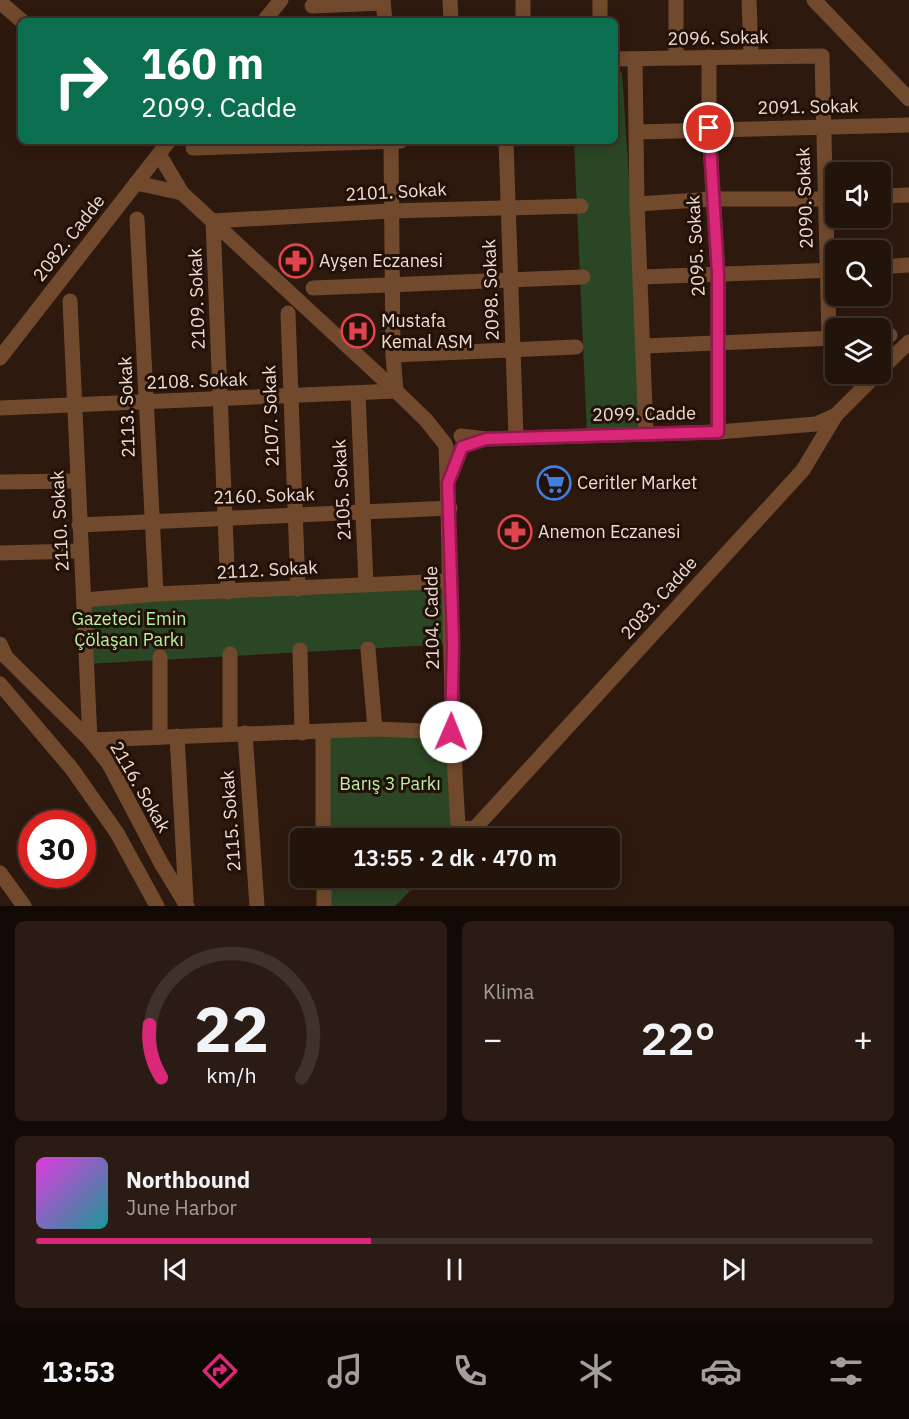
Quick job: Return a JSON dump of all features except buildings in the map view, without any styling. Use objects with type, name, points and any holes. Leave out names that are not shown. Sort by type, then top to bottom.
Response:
[{"type":"street","points":[[266,18],[281,0]]},
{"type":"street","points":[[450,0],[451,18]]},
{"type":"street","points":[[523,0],[523,18]]},
{"type":"street","points":[[600,0],[600,18]]},
{"type":"street","points":[[676,0],[676,58]]},
{"type":"street","points":[[749,0],[751,56]]},
{"type":"street","points":[[814,0],[909,99]]},
{"type":"street","points":[[0,2],[19,18]]},
{"type":"street","points":[[312,6],[383,2],[384,18]]},
{"type":"street","name":"2096. Sokak","points":[[618,59],[822,56]]},
{"type":"street","name":"2090. Sokak","points":[[822,56],[822,127],[826,162]]},
{"type":"street","name":"2095. Sokak","points":[[708,57],[709,128],[718,273],[718,432]]},
{"type":"street","points":[[635,59],[637,204],[642,277],[646,434]]},
{"type":"street","name":"2091. Sokak","points":[[637,132],[709,128],[909,125]]},
{"type":"street","name":"2082. Cadde","points":[[0,358],[167,144]]},
{"type":"street","points":[[193,148],[306,144]]},
{"type":"street","points":[[391,144],[390,211],[396,391]]},
{"type":"street","name":"2098. Sokak","points":[[506,144],[516,437]]},
{"type":"street","points":[[159,154],[182,193],[426,420],[455,443]]},
{"type":"street","points":[[136,183],[182,193]]},
{"type":"street","points":[[891,196],[909,195]]},
{"type":"street","points":[[637,204],[713,199],[825,199]]},
{"type":"street","name":"2101. Sokak","points":[[213,220],[390,211],[581,206]]},
{"type":"street","name":"2113. Sokak","points":[[137,219],[156,594]]},
{"type":"street","name":"2109. Sokak","points":[[213,220],[228,592]]},
{"type":"street","points":[[891,267],[909,266]]},
{"type":"street","points":[[642,277],[825,270]]},
{"type":"street","points":[[313,288],[584,277]]},
{"type":"street","name":"2110. Sokak","points":[[70,301],[79,550],[84,600],[90,740]]},
{"type":"street","name":"2107. Sokak","points":[[288,313],[289,397],[298,589]]},
{"type":"street","points":[[644,346],[825,338]]},
{"type":"street","points":[[891,359],[909,342]]},
{"type":"street","points":[[393,355],[512,352],[576,347]]},
{"type":"street","name":"2083. Cadde","points":[[458,824],[462,829],[475,828],[803,470],[836,415],[867,384]]},
{"type":"street","name":"2108. Sokak","points":[[0,408],[396,391]]},
{"type":"street","name":"2105. Sokak","points":[[358,394],[366,585]]},
{"type":"street","name":"2099. Cadde","points":[[455,443],[516,437],[718,432],[816,424],[836,415]]},
{"type":"street","name":"2104. Cadde","points":[[455,443],[448,483],[451,581],[451,732],[458,824]]},
{"type":"street","points":[[0,482],[77,481]]},
{"type":"street","name":"2160. Sokak","points":[[79,525],[450,508]]},
{"type":"street","points":[[0,553],[79,550]]},
{"type":"street","name":"2112. Sokak","points":[[84,600],[156,594],[451,581]]},
{"type":"street","name":"2116. Sokak","points":[[0,644],[6,657],[90,740],[109,764],[186,905]]},
{"type":"street","points":[[368,649],[375,729]]},
{"type":"street","points":[[300,650],[302,733]]},
{"type":"street","points":[[230,654],[238,734]]},
{"type":"street","points":[[159,657],[160,737]]},
{"type":"street","points":[[0,684],[85,787],[117,833],[157,906]]},
{"type":"street","points":[[90,740],[375,729],[451,732]]},
{"type":"street","points":[[323,732],[323,828]]},
{"type":"street","name":"2115. Sokak","points":[[238,734],[256,906]]},
{"type":"street","points":[[177,736],[186,905]]},
{"type":"street","points":[[0,873],[24,906]]},
{"type":"street","points":[[324,888],[324,906]]},
{"type":"green space","points":[[622,72],[646,434],[587,435],[574,144],[618,144],[618,73]]},
{"type":"green space","name":"Gazeteci Emin Çölaşan Parkı","points":[[451,581],[453,644],[86,664],[84,600]]},
{"type":"green space","name":"Barış 3 Parkı","points":[[323,732],[451,732],[456,828],[324,828]]},
{"type":"green space","points":[[325,888],[413,888],[395,906],[325,906]]},
{"type":"place","name":"Ayşen Eczanesi","points":[[296,261]]},
{"type":"place","name":"Mustafa Kemal ASM","points":[[358,331]]},
{"type":"place","name":"Ceritler Market","points":[[554,483]]},
{"type":"place","name":"Anemon Eczanesi","points":[[515,532]]},
{"type":"route","points":[[451,732],[453,644],[448,483],[460,449],[486,439],[718,432],[718,273],[709,128]]}]
